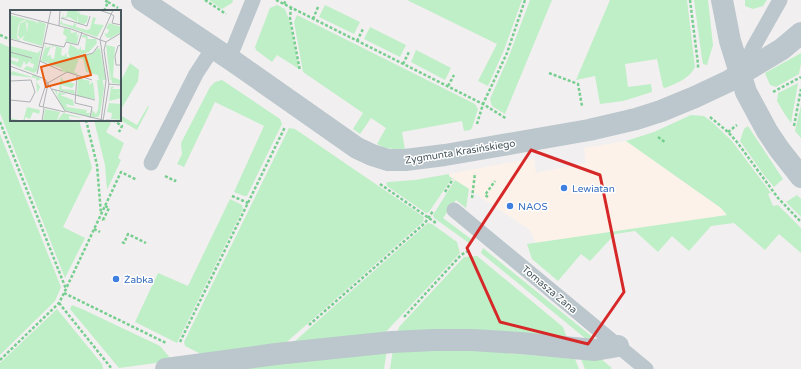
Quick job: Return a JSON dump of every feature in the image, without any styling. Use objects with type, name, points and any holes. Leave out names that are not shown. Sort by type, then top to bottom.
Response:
[{"type":"street","name":"Zygmunta Krasińskiego","points":[[142,0],[357,148],[388,160],[405,160],[438,156],[589,130],[636,119],[661,111],[728,82],[782,49],[801,34]]},
{"type":"street","points":[[722,0],[730,40],[746,92],[767,131],[801,177]]},
{"type":"street","points":[[166,369],[276,354],[392,342],[472,340],[595,350],[618,346]]},
{"type":"lane","points":[[151,163],[196,74],[221,53],[253,0]]},
{"type":"lane","points":[[740,74],[780,0]]},
{"type":"lane","name":"Tomasza Zana","points":[[454,210],[646,369]]},
{"type":"path","points":[[104,0],[108,2],[104,10]]},
{"type":"path","points":[[205,0],[230,17]]},
{"type":"path","points":[[276,0],[483,104],[509,121]]},
{"type":"path","points":[[284,4],[286,0]]},
{"type":"path","points":[[477,125],[483,104],[507,52],[525,0]]},
{"type":"path","points":[[690,0],[698,68],[686,82],[703,111],[728,132],[778,198],[801,222]]},
{"type":"path","points":[[291,7],[290,18],[300,71]]},
{"type":"path","points":[[313,18],[318,7]]},
{"type":"path","points":[[358,41],[363,29]]},
{"type":"path","points":[[0,35],[10,40]]},
{"type":"path","points":[[403,64],[409,52]]},
{"type":"path","points":[[549,73],[578,84],[583,113]]},
{"type":"path","points":[[448,86],[454,75]]},
{"type":"path","points":[[769,94],[801,77]]},
{"type":"path","points":[[792,132],[801,89]]},
{"type":"path","points":[[86,121],[97,165],[101,215]]},
{"type":"path","points":[[114,121],[122,126],[119,132]]},
{"type":"path","points":[[0,122],[65,291],[170,345]]},
{"type":"path","points":[[206,364],[177,349],[285,126]]},
{"type":"path","points":[[468,221],[476,169]]},
{"type":"path","points":[[0,360],[59,303],[121,172],[141,181]]},
{"type":"path","points":[[161,174],[175,181],[176,178]]},
{"type":"path","points":[[441,198],[454,179]]},
{"type":"path","points":[[488,197],[485,195],[495,181]]},
{"type":"path","points":[[378,182],[441,227]]},
{"type":"path","points":[[232,196],[248,203]]},
{"type":"path","points":[[105,206],[109,208],[103,220],[105,221]]},
{"type":"path","points":[[306,328],[425,223],[433,211]]},
{"type":"path","points":[[94,229],[100,232]]},
{"type":"path","points":[[122,242],[124,243],[128,234],[146,243]]},
{"type":"path","points":[[392,342],[395,327],[461,255],[472,250],[466,245]]},
{"type":"path","points":[[59,303],[112,369]]},
{"type":"highlighted area","points":[[531,150],[600,175],[624,292],[588,344],[500,322],[467,248]]},
{"type":"shaded area","points":[[626,141],[721,208],[727,215],[536,243],[530,230],[449,176],[449,174],[534,158],[536,173],[586,163],[584,148]]},
{"type":"green space","points":[[209,0],[233,0],[232,3],[222,9]]},
{"type":"green space","points":[[407,0],[522,0],[504,50],[488,86],[478,81],[497,44]]},
{"type":"green space","points":[[530,0],[552,0],[505,114],[492,106],[490,99],[509,56]]},
{"type":"green space","points":[[610,0],[687,0],[695,67],[689,75],[665,88],[663,87],[657,59],[625,64],[628,87],[651,84],[652,92],[623,101],[600,104],[595,76],[576,80]]},
{"type":"green space","points":[[694,0],[708,0],[713,45],[707,65],[703,64],[702,59]]},
{"type":"green space","points":[[745,0],[767,0],[763,6],[753,9],[745,6]]},
{"type":"green space","points":[[277,5],[285,9],[290,23],[299,69],[277,55],[272,62],[256,50],[255,47],[270,8]]},
{"type":"green space","points":[[325,5],[360,22],[354,34],[319,17]]},
{"type":"green space","points":[[297,15],[475,104],[478,109],[472,128],[464,131],[462,121],[402,132],[405,150],[385,148],[377,144],[386,128],[371,118],[360,134],[353,129],[363,113],[303,72],[294,22]]},
{"type":"green space","points":[[370,27],[406,45],[400,57],[364,39]]},
{"type":"green space","points":[[0,43],[10,48],[10,121],[79,121],[92,168],[63,227],[85,238],[65,278],[0,113]]},
{"type":"green space","points":[[416,50],[451,68],[445,80],[411,62]]},
{"type":"green space","points":[[801,53],[799,74],[776,87],[770,85],[765,73]]},
{"type":"green space","points":[[130,63],[139,70],[138,81],[121,109],[121,81]]},
{"type":"green space","points":[[222,80],[280,119],[282,124],[247,196],[234,192],[264,126],[215,102],[184,167],[177,164],[182,154],[181,143],[210,87],[215,82]]},
{"type":"green space","points":[[798,83],[791,123],[777,101],[778,93]]},
{"type":"green space","points":[[801,105],[801,138],[795,131]]},
{"type":"green space","points":[[148,106],[149,107],[137,130],[121,121],[121,116],[137,125]]},
{"type":"green space","points":[[691,115],[704,116],[732,141],[771,193],[768,194],[773,206],[778,205],[801,228],[801,253],[779,234],[765,250],[734,223],[711,226],[689,251],[672,236],[658,252],[635,231],[615,234],[590,261],[581,254],[558,281],[532,259],[527,244],[727,215],[721,208],[626,141],[654,132]]},
{"type":"green space","points":[[94,121],[108,121],[111,123],[106,132],[124,143],[118,158],[121,160],[107,190],[105,165]]},
{"type":"green space","points":[[748,126],[783,179],[774,187],[740,141],[744,129]]},
{"type":"green space","points":[[289,128],[295,129],[424,217],[423,222],[280,348],[207,357],[185,346],[184,342]]},
{"type":"green space","points":[[0,134],[61,287],[55,301],[0,355]]},
{"type":"green space","points":[[449,174],[452,178],[429,212],[426,213],[387,186],[386,183],[415,180]]},
{"type":"green space","points":[[455,180],[469,189],[466,208],[456,200],[443,218],[471,239],[469,243],[434,218],[433,215]]},
{"type":"green space","points":[[797,195],[801,199],[801,217],[786,202]]},
{"type":"green space","points":[[230,199],[242,205],[243,209],[177,343],[135,322],[158,273],[188,286]]},
{"type":"green space","points":[[428,223],[432,224],[457,242],[460,253],[382,336],[294,342]]},
{"type":"green space","points":[[483,248],[601,344],[591,343],[481,253]]},
{"type":"green space","points":[[477,256],[563,327],[567,338],[397,334],[399,327],[464,257]]},
{"type":"green space","points":[[72,305],[160,346],[171,359],[156,363],[119,368],[70,309]]},
{"type":"green space","points":[[57,309],[102,364],[103,369],[0,369],[0,363]]},
{"type":"green space","points":[[441,347],[575,359],[579,369],[390,369],[393,349]]},
{"type":"green space","points":[[387,350],[384,369],[220,369]]},
{"type":"green space","points":[[581,359],[601,359],[612,368],[585,369]]},
{"type":"place","name":"Lewiatan","points":[[564,188]]},
{"type":"place","name":"NAOS","points":[[510,206]]},
{"type":"place","name":"Żabka","points":[[116,279]]}]
